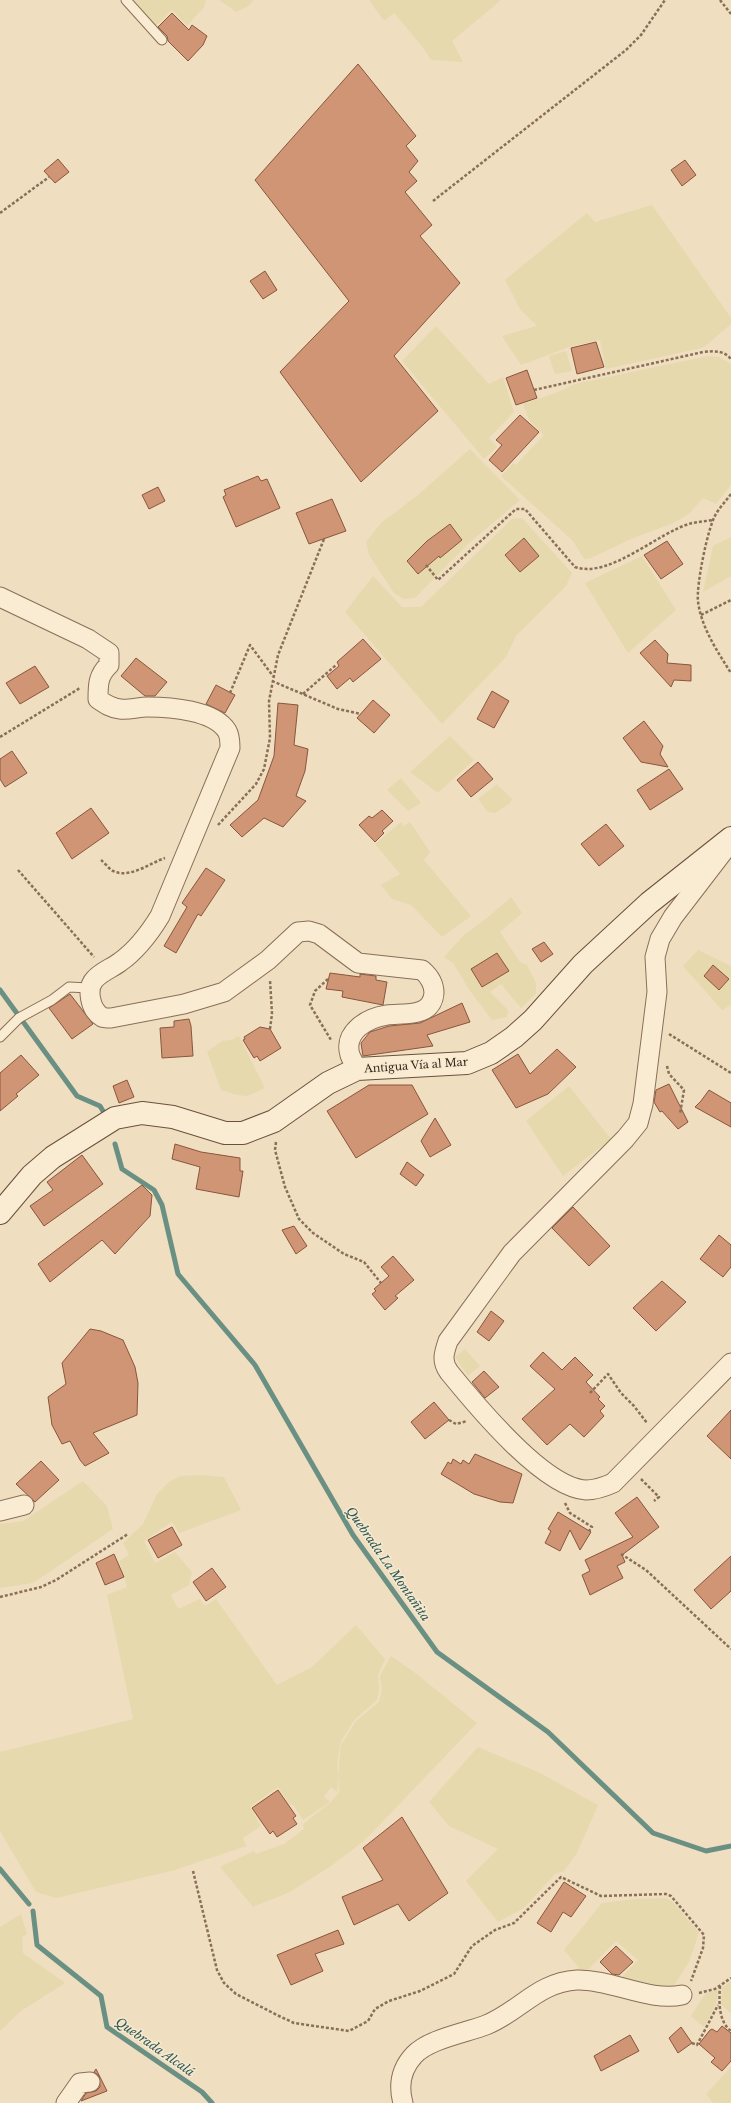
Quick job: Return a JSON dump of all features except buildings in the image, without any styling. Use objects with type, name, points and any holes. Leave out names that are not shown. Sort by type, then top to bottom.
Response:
[{"type":"main road","name":"Antigua Vía al Mar","points":[[0,1213],[32,1175],[53,1157],[114,1118],[142,1113],[173,1116],[225,1133],[243,1133],[278,1118],[328,1083],[354,1062],[467,1062],[491,1053],[514,1037],[533,1020],[583,964],[649,903],[731,838]]},
{"type":"street","points":[[0,597],[88,639],[109,653],[109,664],[98,680],[98,699],[107,706],[121,709],[148,707],[192,711],[214,719],[223,725],[228,732],[230,748],[160,916],[150,933],[121,962],[94,979],[89,988],[90,998],[97,1012],[102,1017],[111,1018],[184,1004],[224,992],[268,960],[298,932],[309,931],[319,934],[358,963],[422,970],[429,976],[434,991],[430,1005],[416,1014],[386,1016],[362,1024],[355,1029],[351,1040],[354,1062]]},
{"type":"street","points":[[731,842],[673,917],[660,939],[655,957],[657,992],[643,1104],[638,1123],[625,1139],[512,1253],[448,1341],[443,1354],[443,1364],[460,1386],[520,1451],[544,1471],[561,1481],[586,1490],[599,1489],[613,1483],[630,1468],[731,1363]]},
{"type":"street","points":[[0,1511],[24,1505]]},
{"type":"street","points":[[403,2103],[400,2082],[404,2070],[421,2049],[486,2025],[500,2018],[538,1992],[551,1986],[566,1981],[591,1980],[659,1995],[682,1995]]},
{"type":"street","points":[[66,2103],[80,2083],[90,2082]]},
{"type":"lane","points":[[126,0],[162,40]]},
{"type":"lane","points":[[0,1037],[19,1018],[52,1000],[69,988],[89,988]]},
{"type":"path","points":[[433,201],[626,50],[641,35],[665,0]]},
{"type":"path","points":[[720,0],[731,14]]},
{"type":"path","points":[[0,213],[49,177]]},
{"type":"path","points":[[534,390],[703,352],[717,351],[726,354],[731,359]]},
{"type":"path","points":[[731,494],[715,514],[713,520],[700,578],[697,599],[701,615],[715,649],[731,673]]},
{"type":"path","points":[[426,565],[438,580],[516,509],[525,509],[575,567],[585,571],[608,565],[691,524],[713,520]]},
{"type":"path","points":[[216,828],[256,784],[264,769],[270,738],[269,701],[272,676],[278,655],[324,539]]},
{"type":"path","points":[[701,615],[731,600]]},
{"type":"path","points":[[230,693],[250,645],[272,676]]},
{"type":"path","points":[[303,694],[336,665]]},
{"type":"path","points":[[0,737],[100,675]]},
{"type":"path","points":[[272,681],[338,709],[361,714]]},
{"type":"path","points":[[101,860],[114,871],[134,872],[188,849]]},
{"type":"path","points":[[18,870],[106,972]]},
{"type":"path","points":[[268,960],[272,1014],[270,1029]]},
{"type":"path","points":[[328,979],[315,991],[310,1005],[337,1049],[354,1062]]},
{"type":"path","points":[[663,1032],[675,1037],[731,1073]]},
{"type":"path","points":[[666,1063],[668,1074],[684,1090],[680,1114]]},
{"type":"path","points":[[278,1118],[275,1150],[285,1187],[299,1219],[313,1233],[344,1254],[364,1262],[381,1283]]},
{"type":"path","points":[[590,1393],[608,1374],[621,1393],[640,1413],[656,1440]]},
{"type":"path","points":[[630,1468],[659,1497],[654,1501]]},
{"type":"path","points":[[565,1503],[570,1513],[592,1527],[589,1531]]},
{"type":"path","points":[[0,1597],[41,1587],[56,1580],[128,1534]]},
{"type":"path","points":[[621,1554],[646,1570],[731,1649]]},
{"type":"path","points":[[193,1871],[217,1970],[224,1983],[243,1998],[294,2023],[349,2031],[354,2029],[368,2021],[375,2009],[400,1997],[420,1991],[454,1974],[472,1946],[495,1930],[514,1923],[556,1880],[561,1877],[601,1896],[666,1894],[676,1901],[704,1935],[703,1948],[696,1970],[682,1995]]},
{"type":"path","points":[[682,1995],[708,1991],[731,1978]]},
{"type":"path","points":[[692,2043],[697,2046],[718,2005],[720,1985]]},
{"type":"path","points":[[718,2005],[725,2026],[731,2031]]},
{"type":"shaded area","points":[[135,0],[206,0],[204,7],[187,26],[172,10],[155,27],[134,4]]},
{"type":"shaded area","points":[[219,0],[254,0],[247,7],[236,12]]},
{"type":"shaded area","points":[[369,0],[501,0],[452,41],[463,62],[431,60],[422,46],[394,13],[384,21]]},
{"type":"shaded area","points":[[652,205],[731,318],[731,324],[704,347],[606,369],[600,340],[572,346],[521,365],[502,336],[537,326],[520,309],[505,280],[587,213],[595,222]]},
{"type":"shaded area","points":[[436,326],[489,384],[503,377],[514,412],[489,438],[497,447],[484,459],[402,361]]},
{"type":"shaded area","points":[[566,351],[572,371],[555,374],[549,356]]},
{"type":"shaded area","points":[[708,356],[719,357],[731,364],[731,485],[716,504],[703,498],[689,514],[671,524],[633,538],[591,558],[584,559],[573,541],[501,476],[513,463],[516,465],[544,435],[529,420],[523,404],[558,392],[575,384]]},
{"type":"shaded area","points":[[470,449],[520,500],[468,544],[415,598],[404,599],[394,593],[369,555],[366,542],[381,523],[418,495]]},
{"type":"shaded area","points":[[522,518],[572,573],[566,586],[516,636],[506,657],[442,724],[345,612],[373,576],[402,607],[421,607],[512,519]]},
{"type":"shaded area","points":[[731,537],[731,576],[703,592],[713,546]]},
{"type":"shaded area","points":[[642,556],[676,610],[628,653],[585,583]]},
{"type":"shaded area","points":[[450,736],[474,760],[438,793],[410,772]]},
{"type":"shaded area","points":[[401,778],[421,803],[408,811],[387,790]]},
{"type":"shaded area","points":[[497,784],[512,799],[509,804],[495,813],[488,812],[478,799]]},
{"type":"shaded area","points":[[401,822],[404,826],[410,822],[430,852],[424,860],[471,916],[442,937],[411,905],[392,899],[381,885],[400,874],[375,844]]},
{"type":"shaded area","points":[[511,897],[522,913],[500,932],[520,962],[527,965],[536,983],[536,994],[521,1008],[501,984],[490,992],[508,1010],[507,1017],[492,1020],[470,991],[453,963],[444,957],[465,934],[487,918]]},
{"type":"shaded area","points":[[698,950],[731,966],[731,1005],[722,1010],[683,966]]},
{"type":"shaded area","points":[[239,1036],[265,1088],[247,1096],[237,1095],[221,1090],[207,1052],[222,1041],[231,1040]]},
{"type":"shaded area","points":[[569,1086],[611,1139],[563,1176],[526,1121]]},
{"type":"shaded area","points":[[465,1349],[480,1366],[468,1376],[455,1357]]},
{"type":"shaded area","points":[[202,1475],[224,1477],[241,1510],[179,1533],[172,1522],[144,1541],[155,1563],[175,1552],[192,1572],[189,1585],[171,1595],[178,1609],[200,1599],[205,1606],[216,1599],[277,1685],[312,1667],[356,1625],[385,1659],[378,1675],[379,1689],[377,1700],[355,1719],[341,1741],[337,1763],[339,1776],[337,1792],[331,1787],[324,1797],[330,1802],[303,1820],[293,1805],[289,1804],[278,1787],[250,1807],[261,1826],[243,1838],[246,1846],[175,1870],[56,1898],[36,1892],[0,1831],[0,1752],[133,1719],[107,1595],[127,1587],[119,1561],[129,1555],[123,1543],[143,1524],[157,1494],[169,1482],[180,1476]]},
{"type":"shaded area","points":[[83,1481],[107,1506],[113,1529],[33,1583],[0,1588],[0,1524],[23,1521]]},
{"type":"shaded area","points":[[391,1656],[414,1672],[477,1723],[365,1840],[331,1866],[290,1892],[253,1907],[220,1867],[254,1851],[256,1854],[284,1844],[304,1829],[303,1824],[330,1803],[339,1792],[339,1763],[341,1745],[356,1721],[379,1702],[382,1690],[380,1676]]},
{"type":"shaded area","points":[[478,1747],[540,1773],[598,1805],[576,1855],[564,1871],[555,1874],[524,1908],[498,1922],[466,1881],[498,1849],[449,1826],[429,1802]]},
{"type":"shaded area","points":[[666,1898],[673,1902],[699,1933],[689,1962],[672,1989],[618,1981],[638,1960],[616,1941],[584,1974],[564,1950],[602,1903],[634,1899]]},
{"type":"shaded area","points":[[21,1914],[27,1934],[22,1937],[23,1953],[65,1983],[21,2011],[0,2031],[0,1927]]},
{"type":"shaded area","points":[[731,1981],[731,2013],[721,2005],[722,1988]]},
{"type":"shaded area","points":[[716,1990],[719,1992],[715,2006],[704,2027],[691,2016],[705,1994]]},
{"type":"shaded area","points":[[731,2067],[731,2103],[713,2103],[706,2094]]},
{"type":"waterway","name":"Quebrada La Montañita","points":[[0,990],[77,1096],[100,1106],[106,1116]]},
{"type":"waterway","name":"Quebrada La Montañita","points":[[115,1144],[122,1169],[154,1190],[162,1205],[178,1274],[255,1365],[353,1535],[437,1652],[548,1732],[653,1833],[706,1851],[731,1846]]},
{"type":"waterway","name":"Quebrada Alcalá","points":[[0,1869],[29,1904]]},
{"type":"waterway","name":"Quebrada Alcalá","points":[[33,1911],[37,1945],[101,1996],[107,2027],[202,2092],[212,2103]]}]
